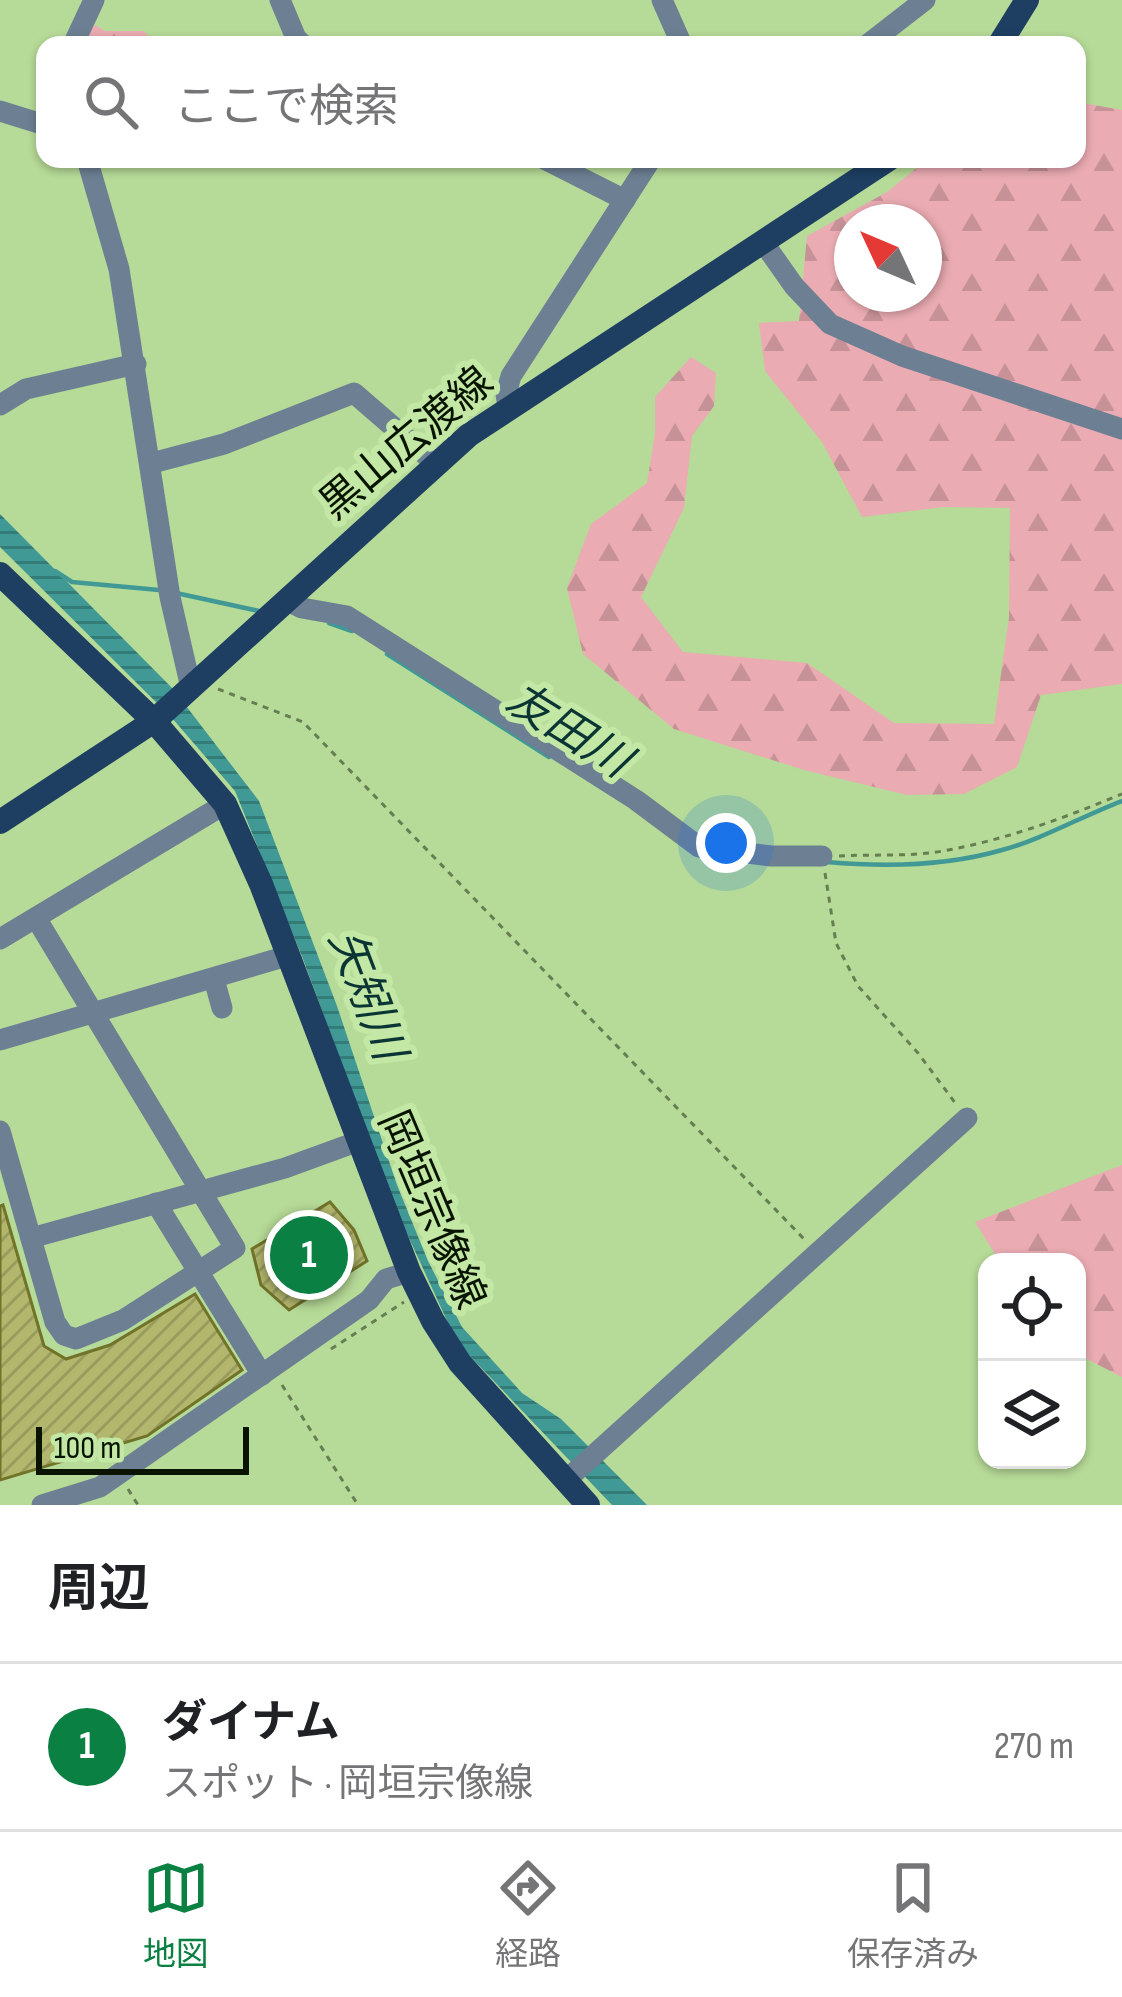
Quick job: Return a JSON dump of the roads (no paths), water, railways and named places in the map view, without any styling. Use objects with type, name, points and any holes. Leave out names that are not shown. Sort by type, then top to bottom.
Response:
[{"type":"main road","points":[[1004,36],[1027,0]]},
{"type":"main road","name":"黒山広渡線","points":[[0,822],[154,721],[435,464],[508,407],[875,168]]},
{"type":"main road","name":"岡垣宗像線","points":[[0,574],[154,721],[225,804],[409,1272],[460,1364],[588,1505]]},
{"type":"street","points":[[77,36],[94,0]]},
{"type":"street","points":[[280,0],[295,36]]},
{"type":"street","points":[[662,0],[678,36]]},
{"type":"street","points":[[879,36],[925,0]]},
{"type":"street","points":[[0,111],[36,122]]},
{"type":"street","points":[[90,168],[111,232],[136,364],[168,586],[197,682]]},
{"type":"street","points":[[562,168],[626,200]]},
{"type":"street","points":[[508,407],[511,376],[646,168]]},
{"type":"street","points":[[763,242],[794,286],[830,324],[902,356],[1122,429]]},
{"type":"street","points":[[0,405],[26,389],[136,364]]},
{"type":"street","points":[[152,463],[224,444],[354,393],[435,464]]},
{"type":"street","points":[[286,600],[302,608],[347,616],[636,800],[699,847],[770,856],[823,856]]},
{"type":"street","points":[[0,938],[225,804]]},
{"type":"street","points":[[0,1131],[58,1328],[76,1339],[123,1320],[235,1248],[36,918]]},
{"type":"street","points":[[0,1040],[287,956]]},
{"type":"street","points":[[214,980],[222,1008]]},
{"type":"street","points":[[565,1481],[967,1118]]},
{"type":"street","points":[[31,1238],[285,1168],[359,1141]]},
{"type":"street","points":[[156,1203],[271,1378]]},
{"type":"street","points":[[42,1505],[100,1487],[271,1378],[369,1300],[386,1279],[409,1272]]},
{"type":"water","points":[[0,514],[173,689],[259,801],[337,1006],[397,1185],[462,1327],[522,1393],[561,1419],[647,1505],[612,1505],[468,1354],[449,1325],[392,1201],[235,791],[172,718],[0,547]]},
{"type":"waterway","name":"友田川","points":[[55,571],[72,582],[159,590]]},
{"type":"waterway","name":"友田川","points":[[176,593],[259,611]]},
{"type":"waterway","name":"友田川","points":[[329,623],[352,631]]},
{"type":"waterway","name":"友田川","points":[[387,654],[549,757]]},
{"type":"waterway","name":"友田川","points":[[827,862],[915,864],[981,855],[1032,840],[1122,801]]},
{"type":"place","name":"ダイナム","points":[[309,1255]]},
{"type":"water label","name":"矢矧川","points":[[366,995]]}]
